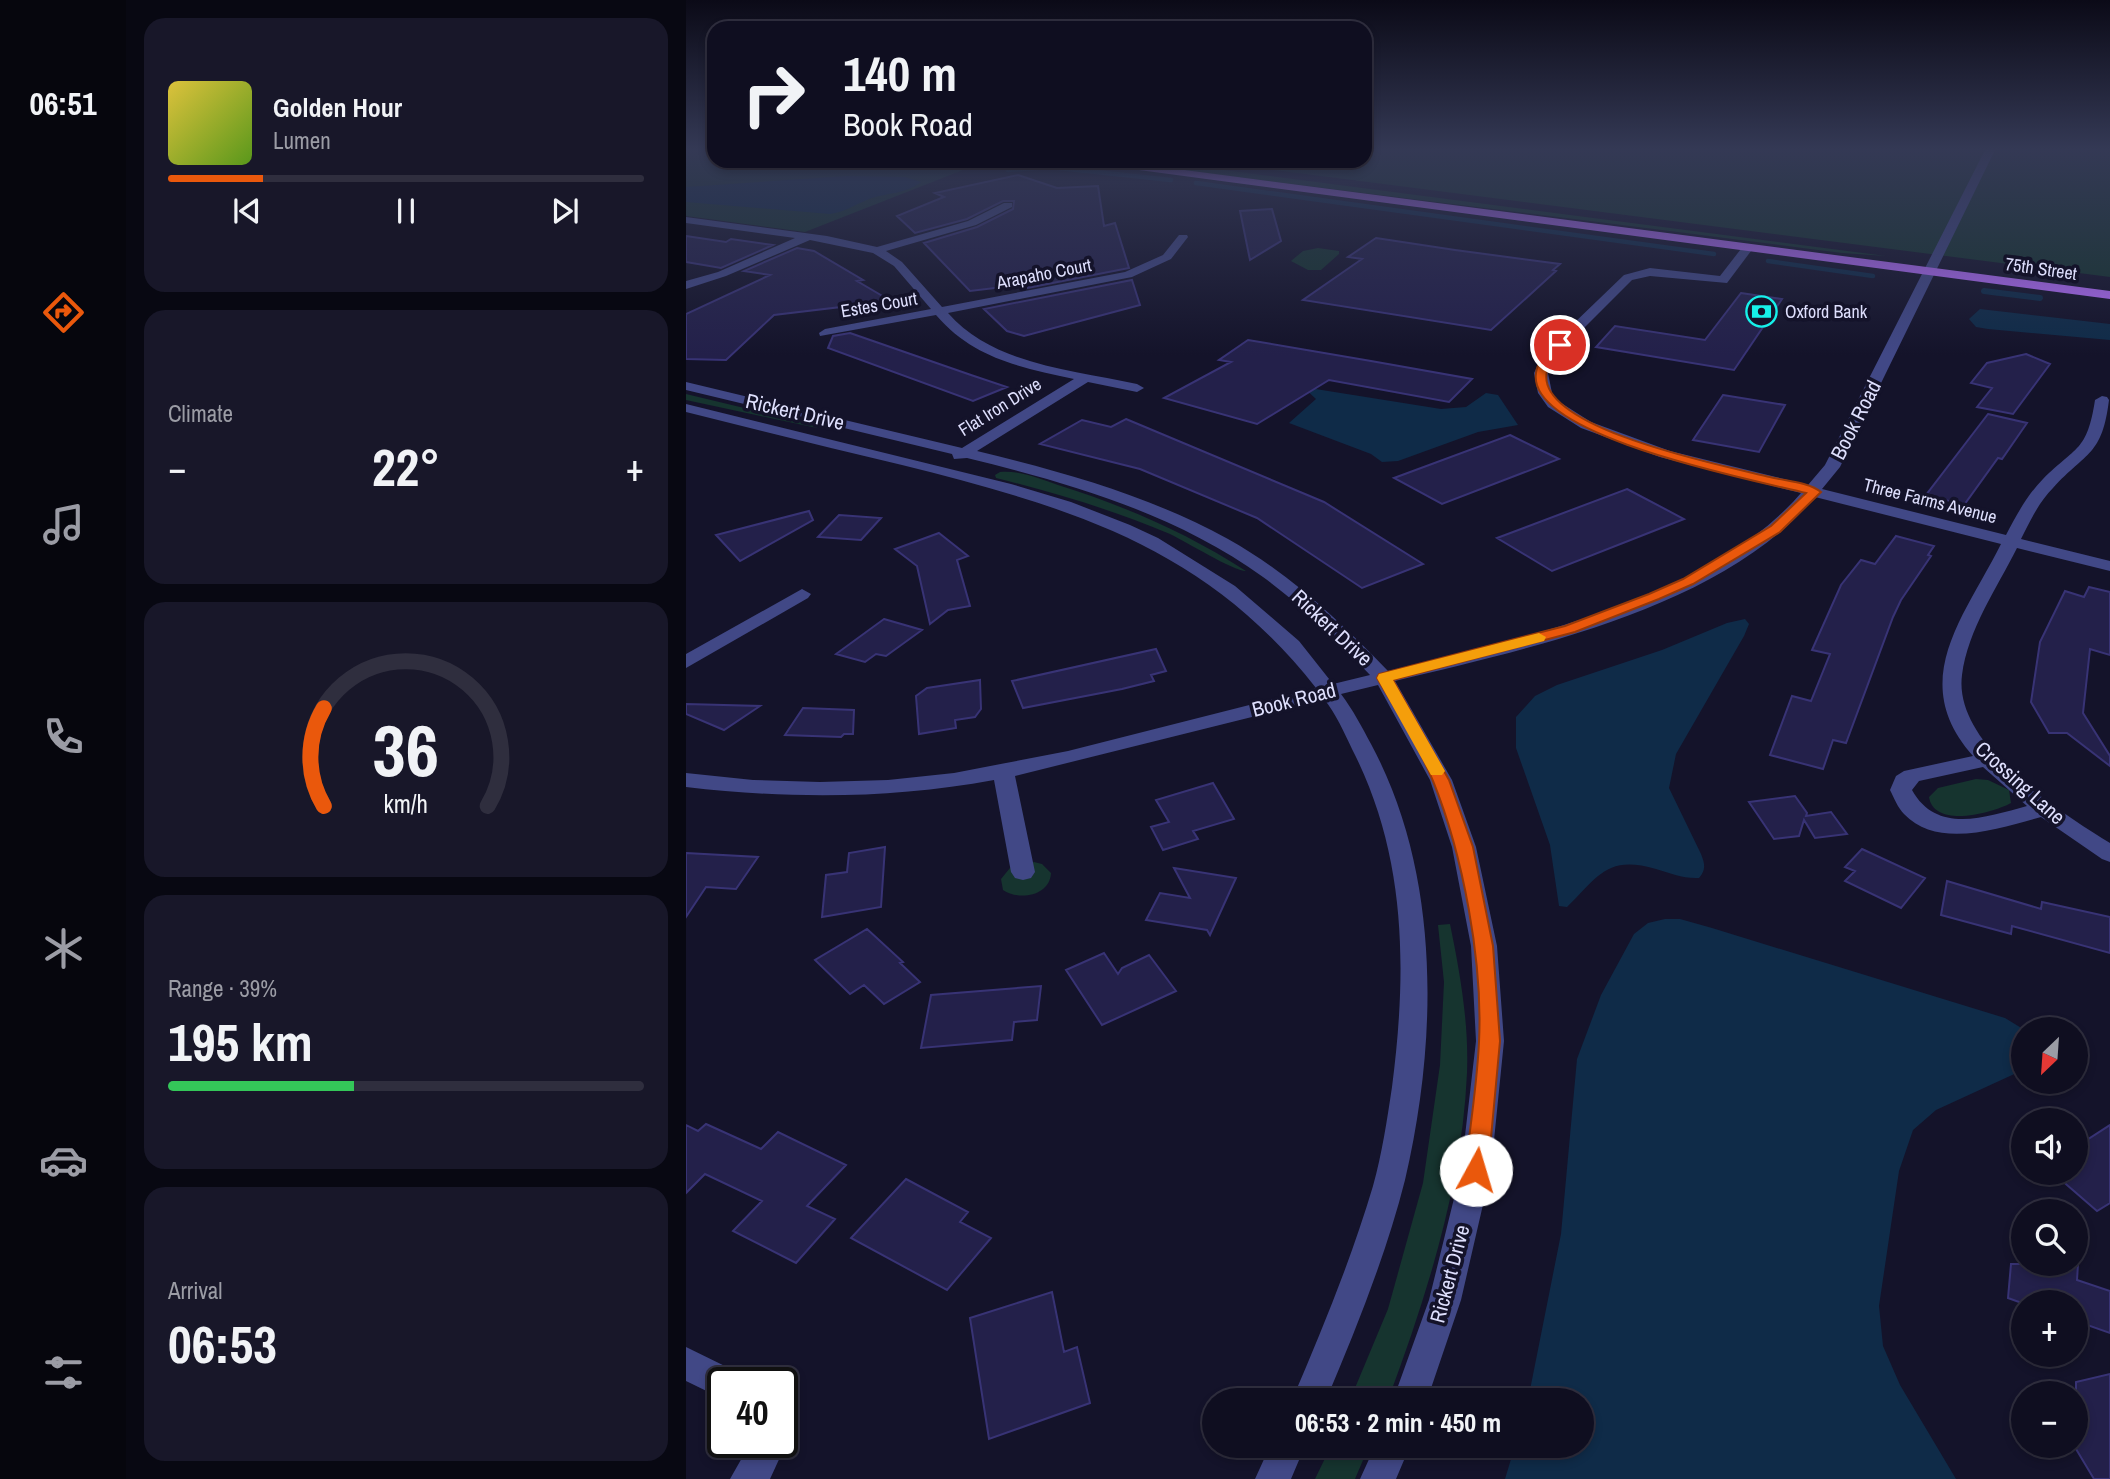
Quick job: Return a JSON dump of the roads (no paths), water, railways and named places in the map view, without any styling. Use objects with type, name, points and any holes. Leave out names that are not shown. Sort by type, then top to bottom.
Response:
[{"type":"main road","name":"75th Street","points":[[1520,217],[1748,247],[2110,282]]},
{"type":"main road","points":[[1606,217],[1839,247]]},
{"type":"main road","name":"75th Street","points":[[1922,257],[1932,265],[2110,295]]},
{"type":"street","points":[[877,250],[985,217]]},
{"type":"street","name":"Book Road","points":[[686,780],[788,790],[856,789],[955,780],[1332,691],[1557,632],[1688,582],[1775,529],[1815,492],[1832,467],[1956,217]]},
{"type":"street","points":[[686,220],[808,236],[877,250],[898,264],[939,312],[969,340],[996,355],[1137,388]]},
{"type":"street","points":[[686,285],[722,274],[808,236]]},
{"type":"street","name":"Arapaho Court","points":[[939,312],[1128,275],[1167,258],[1176,251],[1183,237]]},
{"type":"street","name":"Three Farms Avenue","points":[[1748,247],[1723,280],[1650,272],[1628,277],[1550,354],[1541,373],[1542,383],[1553,404],[1586,425],[1665,454],[2110,566]]},
{"type":"street","name":"Estes Court","points":[[825,333],[939,312]]},
{"type":"street","name":"Flat Iron Drive","points":[[936,469],[1084,377]]},
{"type":"street","name":"Rickert Drive","points":[[686,386],[1035,470],[1097,488],[1147,507],[1222,543],[1301,597],[1384,678],[1411,722],[1441,780],[1464,847],[1484,946],[1490,1041],[1476,1170],[1445,1300],[1414,1388]]},
{"type":"street","name":"Crossing Lane","points":[[2102,400],[2093,441],[2042,490],[1967,626],[1954,671],[1953,706],[1967,733],[1988,759],[2045,809],[2110,854]]},
{"type":"street","name":"Rickert Drive","points":[[686,408],[936,469],[1072,508],[1163,548],[1244,600],[1292,643],[1332,691],[1358,732],[1385,796],[1406,870],[1416,961],[1411,1061],[1389,1183],[1340,1330],[1314,1388]]},
{"type":"street","points":[[686,662],[802,594]]},
{"type":"street","points":[[1988,759],[1912,776],[1901,790],[1909,809],[1922,818],[1953,827],[1970,826],[2045,809]]},
{"type":"street","points":[[1003,769],[1023,872]]},
{"type":"street","points":[[686,1363],[707,1374]]},
{"type":"street","points":[[748,1479],[762,1458]]},
{"type":"street","points":[[1273,1479],[1283,1458]]},
{"type":"street","points":[[1378,1479],[1388,1458]]},
{"type":"water","points":[[1980,309],[2110,324],[2110,340],[1976,327],[1969,319]]},
{"type":"water","points":[[1303,387],[1441,409],[1466,407],[1486,393],[1498,395],[1518,425],[1478,432],[1398,461],[1382,462],[1371,454],[1289,423],[1316,399]]},
{"type":"water","points":[[1745,619],[1749,624],[1744,636],[1676,754],[1669,788],[1702,858],[1703,872],[1699,878],[1688,878],[1639,865],[1615,867],[1596,878],[1567,907],[1559,906],[1550,845],[1516,748],[1516,717],[1535,696],[1557,685],[1662,650],[1727,623]]},
{"type":"water","points":[[1680,919],[2011,1022],[2011,1076],[1936,1110],[1913,1130],[1899,1171],[1879,1306],[1883,1346],[1900,1385],[1956,1479],[1505,1479],[1511,1458],[1594,1458],[1594,1388],[1530,1388],[1561,1234],[1577,1059],[1601,995],[1634,934],[1648,923]]},
{"type":"waterway","points":[[1444,217],[1714,254]]},
{"type":"waterway","points":[[1768,261],[1873,276]]},
{"type":"waterway","points":[[1997,293],[1984,291],[2040,298]]},
{"type":"place","name":"Oxford Bank","points":[[1762,312]]}]
